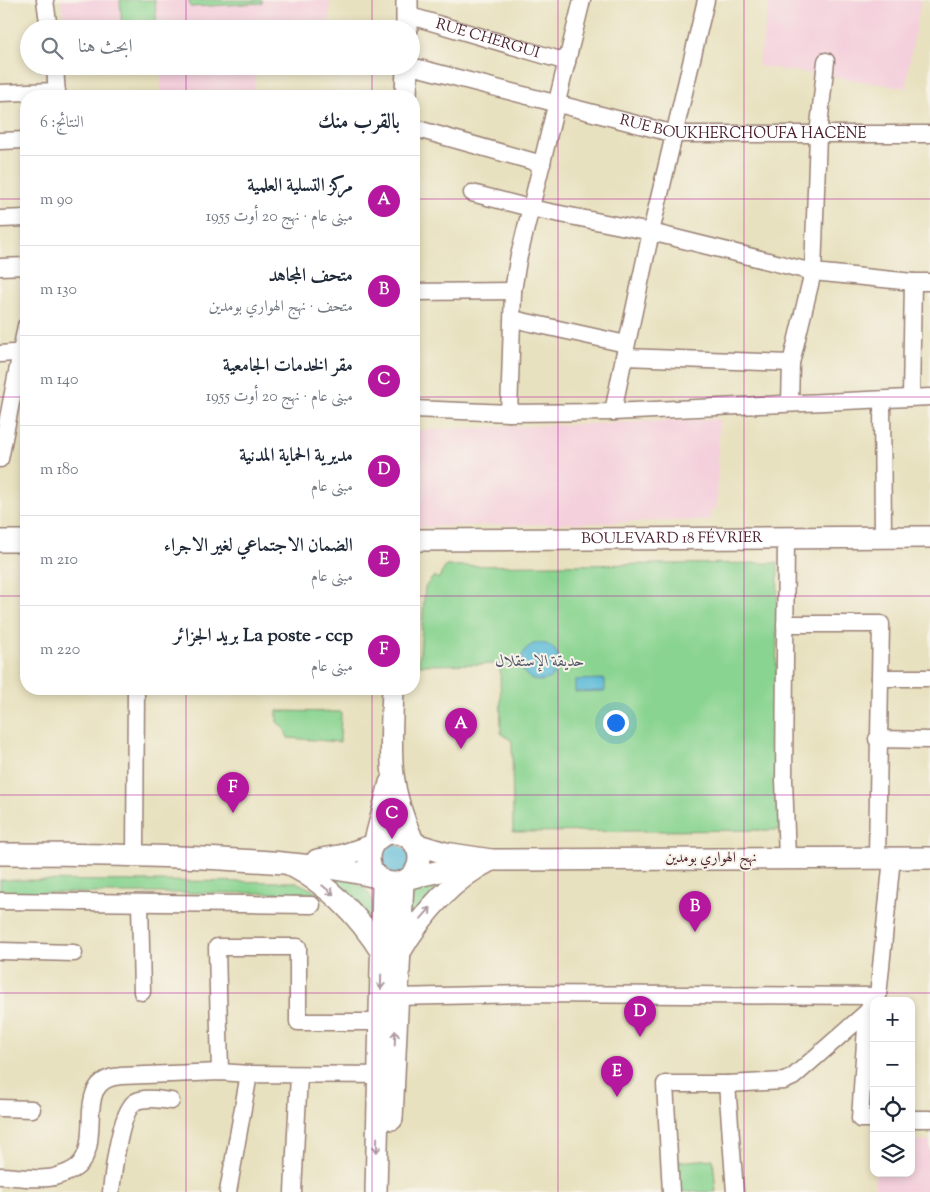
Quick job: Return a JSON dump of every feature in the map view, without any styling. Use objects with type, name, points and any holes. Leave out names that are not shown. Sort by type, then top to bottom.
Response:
[{"type":"main road","points":[[406,90],[407,75]]},
{"type":"main road","name":"BOULEVARD 18 FÉVRIER","points":[[420,540],[930,537]]},
{"type":"main road","points":[[0,541],[20,541]]},
{"type":"main road","points":[[393,695],[392,776],[385,809],[373,843],[369,862],[393,880]]},
{"type":"main road","points":[[0,854],[135,854],[287,863],[325,867],[393,880],[414,873],[419,859],[397,802],[392,776]]},
{"type":"main road","points":[[287,863],[330,858],[373,843],[394,832],[407,836],[414,843]]},
{"type":"main road","name":"نهج الهواري بومدين","points":[[414,843],[445,853],[491,860],[930,858]]},
{"type":"main road","points":[[390,953],[462,876],[491,860]]},
{"type":"main road","name":"نهج الهواري بومدين","points":[[393,880],[491,860]]},
{"type":"main road","points":[[287,863],[316,880],[341,901],[390,953],[396,997],[386,1075],[376,1192]]},
{"type":"main road","points":[[390,1192],[386,1075],[380,1022],[390,953],[393,880]]},
{"type":"street","points":[[45,0],[48,20]]},
{"type":"street","points":[[509,414],[513,291],[530,208],[558,104],[582,0]]},
{"type":"street","points":[[613,412],[651,232],[706,0]]},
{"type":"street","name":"RUE CHERGUI","points":[[407,15],[568,62]]},
{"type":"street","points":[[790,403],[791,363],[813,272],[818,135],[826,61]]},
{"type":"street","name":"RUE BOUKHERCHOUFA HACÈNE","points":[[420,68],[675,134],[930,134]]},
{"type":"street","points":[[56,75],[57,90]]},
{"type":"street","points":[[0,94],[20,94]]},
{"type":"street","points":[[420,130],[542,164]]},
{"type":"street","points":[[0,141],[20,140]]},
{"type":"street","points":[[472,193],[530,208],[651,232],[813,272],[930,282]]},
{"type":"street","points":[[0,219],[20,218]]},
{"type":"street","points":[[0,267],[20,266]]},
{"type":"street","points":[[911,397],[913,282]]},
{"type":"street","points":[[420,292],[513,291]]},
{"type":"street","points":[[513,319],[625,350],[791,363]]},
{"type":"street","points":[[0,354],[20,352]]},
{"type":"street","points":[[0,459],[20,369]]},
{"type":"street","points":[[420,409],[509,414],[613,412],[930,397]]},
{"type":"street","points":[[882,400],[883,537]]},
{"type":"street","points":[[786,538],[787,858]]},
{"type":"street","points":[[785,624],[881,624],[877,739],[884,858],[873,997]]},
{"type":"street","points":[[880,678],[930,678]]},
{"type":"street","points":[[135,854],[136,695]]},
{"type":"street","points":[[877,739],[930,740]]},
{"type":"street","points":[[0,901],[312,905]]},
{"type":"street","points":[[140,903],[142,992]]},
{"type":"street","points":[[220,1072],[216,947],[298,947],[298,1022],[380,1022]]},
{"type":"street","points":[[0,951],[74,952]]},
{"type":"street","points":[[396,997],[526,994],[870,1002]]},
{"type":"street","points":[[671,1192],[665,1084],[727,1084],[784,1081],[792,1078],[870,1005]]},
{"type":"street","points":[[870,1029],[860,1118],[870,1119]]},
{"type":"street","points":[[6,1181],[50,1185],[77,1168],[88,1148],[94,1091],[105,1079],[121,1076],[220,1072],[299,1075],[386,1075]]},
{"type":"street","points":[[228,1192],[249,1074]]},
{"type":"street","points":[[293,1192],[299,1075]]},
{"type":"street","points":[[727,1084],[735,1192]]},
{"type":"street","points":[[111,1192],[127,1112],[136,1102],[149,1098],[170,1101]]},
{"type":"street","points":[[0,1108],[32,1108]]},
{"type":"street","points":[[915,1119],[930,1119]]},
{"type":"shaded area","points":[[61,0],[330,0],[329,20],[64,20]]},
{"type":"shaded area","points":[[770,0],[921,0],[909,65],[907,88],[758,66]]},
{"type":"shaded area","points":[[161,75],[255,75],[255,90],[161,90]]},
{"type":"shaded area","points":[[719,419],[717,508],[711,509],[710,520],[420,527],[420,430]]},
{"type":"shaded area","points":[[915,1141],[930,1141],[930,1192],[875,1192],[875,1177],[915,1177]]},
{"type":"green space","points":[[120,0],[155,0],[156,20],[121,20]]},
{"type":"green space","points":[[189,0],[262,0],[262,3],[190,7]]},
{"type":"green space","name":"حديقة الإستقلال","points":[[778,563],[776,695],[780,830],[513,832],[512,741],[501,733],[500,664],[420,665],[425,587],[434,576],[438,579],[446,566]]},
{"type":"green space","points":[[277,711],[341,712],[340,742],[288,738],[284,728],[277,722]]},
{"type":"green space","points":[[327,872],[349,879],[364,887],[372,901],[376,924],[330,882]]},
{"type":"green space","points":[[452,872],[405,923],[411,901],[419,888],[432,880]]},
{"type":"green space","points":[[0,880],[296,882],[319,893],[0,893]]},
{"type":"green space","points":[[713,1159],[716,1192],[676,1192],[674,1162]]},
{"type":"water","name":"حديقة الإستقلال","points":[[540,643],[547,644],[553,649],[558,655],[558,669],[553,675],[547,680],[540,681],[533,680],[527,675],[522,669],[521,662],[522,655],[527,649],[533,644]]},
{"type":"water","points":[[605,679],[605,691],[575,692],[575,680]]},
{"type":"water","points":[[393,844],[402,847],[408,852],[411,864],[410,869],[393,880],[377,869],[376,860],[381,850]]},
{"type":"place","name":"مركز التسلية العلمية","points":[[461,749]]},
{"type":"place","name":"La poste - ccp بريد الجزائر","points":[[233,813]]},
{"type":"place","name":"مقر الخدمات الجامعية","points":[[392,839]]},
{"type":"place","name":"متحف المجاهد","points":[[695,932]]},
{"type":"place","name":"مديرية الحماية المدنية","points":[[640,1037]]},
{"type":"place","name":"الضمان الاجتماعي لغير الاجراء","points":[[617,1097]]}]
